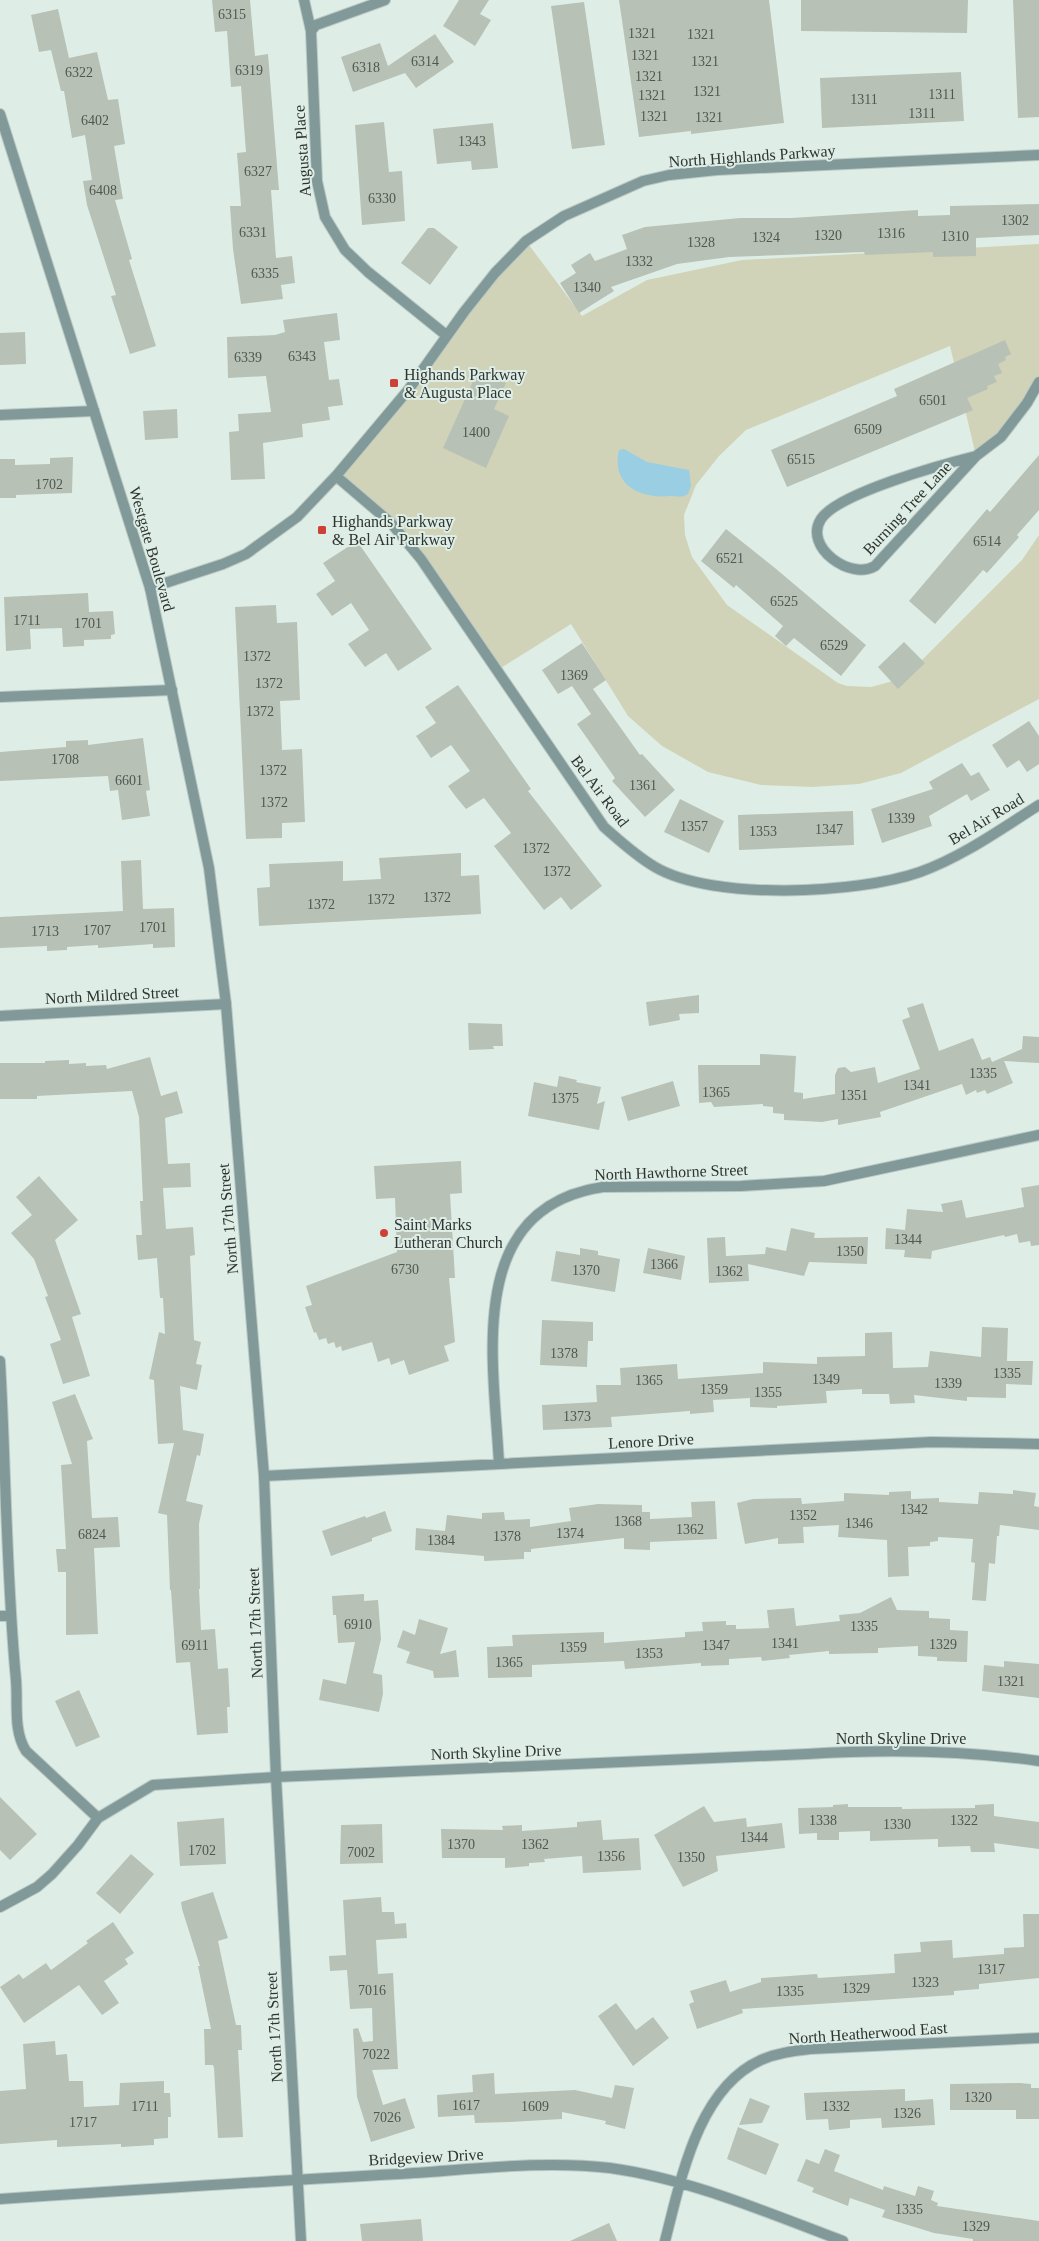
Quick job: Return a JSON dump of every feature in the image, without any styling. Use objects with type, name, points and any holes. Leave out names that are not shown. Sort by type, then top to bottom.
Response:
[{"type":"street","name":"Augusta Place","points":[[304,0],[311,31],[317,181],[320,202],[329,227],[345,250],[356,261],[446,335]]},
{"type":"street","points":[[311,31],[316,25],[385,0]]},
{"type":"street","name":"Westgate Boulevard","points":[[0,114],[150,588],[209,868],[226,1004]]},
{"type":"street","name":"North Highlands Parkway","points":[[150,588],[223,564],[246,554],[297,517],[336,476],[409,390],[446,335],[495,273],[526,241],[564,216],[643,181],[669,176],[717,170],[1039,155]]},
{"type":"street","name":"Burning Tree Lane","points":[[976,456],[913,474],[840,504],[827,512],[819,524],[817,534],[820,545],[847,567],[857,571],[870,569],[882,560],[976,456],[1000,437],[1027,403],[1039,382]]},
{"type":"street","points":[[0,415],[94,411]]},
{"type":"street","name":"Bel Air Road","points":[[336,476],[391,523],[421,559],[604,827],[626,847],[656,868],[696,883],[745,890],[826,888],[882,880],[920,871],[945,861],[1039,805]]},
{"type":"street","points":[[0,697],[172,690]]},
{"type":"street","name":"North Mildred Street","points":[[0,1016],[226,1004]]},
{"type":"street","name":"North 17th Street","points":[[226,1004],[264,1476],[276,1777],[300,2241]]},
{"type":"street","name":"North Hawthorne Street","points":[[499,1464],[492,1334],[494,1305],[503,1267],[510,1249],[534,1217],[551,1204],[565,1196],[581,1191],[603,1188],[741,1186],[824,1181],[1039,1135]]},
{"type":"street","points":[[0,1361],[5,1616],[21,1743],[26,1751],[98,1818]]},
{"type":"street","name":"Lenore Drive","points":[[264,1476],[931,1442],[1039,1444]]},
{"type":"street","name":"North Skyline Drive","points":[[0,1908],[37,1887],[52,1874],[78,1846],[98,1818],[153,1785],[276,1777],[872,1750],[960,1752],[1039,1761]]},
{"type":"street","name":"North Heatherwood East","points":[[665,2241],[696,2137],[715,2100],[740,2073],[768,2057],[810,2049],[1039,2038]]},
{"type":"street","name":"Bridgeview Drive","points":[[0,2199],[514,2167],[569,2166],[607,2168],[681,2183],[843,2241]]},
{"type":"green space","points":[[526,241],[582,316],[647,280],[742,260],[1039,244],[1039,386],[1027,403],[976,456],[950,346],[746,430],[719,456],[696,485],[684,515],[685,535],[692,557],[727,605],[838,683],[847,686],[871,687],[907,675],[1022,560],[1039,535],[1039,699],[901,773],[859,784],[812,787],[761,785],[708,772],[662,746],[628,716],[571,624],[496,671],[391,523],[336,476]]},
{"type":"water","points":[[624,449],[647,462],[689,470],[691,486],[688,494],[682,496],[648,495],[630,487],[619,472],[619,450]]},
{"type":"building","points":[[212,0],[250,0],[255,56],[268,54],[279,190],[271,190],[276,258],[292,256],[295,283],[281,285],[283,299],[241,304],[233,249],[230,206],[241,206],[237,153],[246,152],[241,86],[231,87],[227,31],[215,32]]},
{"type":"building","points":[[459,0],[489,0],[480,14],[491,20],[475,46],[443,26]]},
{"type":"building","points":[[619,0],[769,0],[784,123],[691,134],[691,131],[639,137]]},
{"type":"building","points":[[801,0],[968,0],[967,33],[801,31]]},
{"type":"building","points":[[1013,0],[1039,0],[1039,117],[1018,118]]},
{"type":"building","points":[[584,2],[605,145],[572,149],[551,6]]},
{"type":"building","points":[[58,9],[69,58],[97,52],[108,100],[118,99],[125,144],[114,146],[123,199],[115,200],[132,259],[129,260],[156,346],[130,354],[111,296],[116,295],[87,205],[83,181],[92,180],[85,135],[72,138],[64,91],[61,91],[51,50],[39,52],[31,15]]},
{"type":"building","points":[[435,34],[454,62],[416,88],[405,73],[353,92],[341,57],[380,43],[388,66]]},
{"type":"building","points":[[961,72],[964,121],[822,128],[820,78]]},
{"type":"building","points":[[384,122],[389,172],[402,171],[405,221],[362,225],[355,125]]},
{"type":"building","points":[[493,123],[498,168],[472,170],[471,161],[437,164],[433,129]]},
{"type":"building","points":[[1039,204],[1039,235],[976,238],[976,256],[933,257],[933,252],[865,255],[864,252],[729,257],[677,264],[611,287],[614,291],[579,313],[560,283],[576,273],[571,265],[590,253],[595,261],[627,249],[622,235],[645,227],[740,218],[791,218],[918,210],[918,216],[950,215],[950,206]]},
{"type":"building","points":[[428,228],[434,228],[458,247],[430,285],[401,263]]},
{"type":"building","points":[[337,313],[340,340],[324,342],[329,380],[339,379],[343,405],[328,407],[330,420],[302,424],[303,437],[263,443],[265,479],[231,480],[229,432],[239,431],[238,414],[271,412],[266,376],[228,378],[227,337],[275,335],[285,332],[283,320]]},
{"type":"building","points":[[25,332],[26,364],[0,365],[0,333]]},
{"type":"building","points":[[1005,340],[1011,354],[1005,357],[1006,360],[998,364],[1002,373],[994,376],[997,382],[987,386],[988,389],[967,398],[973,410],[787,487],[771,450],[897,396],[894,389]]},
{"type":"building","points":[[478,370],[506,383],[494,409],[509,416],[486,468],[443,448]]},
{"type":"building","points":[[177,409],[178,438],[145,440],[143,411]]},
{"type":"building","points":[[1039,455],[1039,510],[1017,535],[1019,537],[987,573],[983,570],[935,624],[909,601],[987,509],[990,512]]},
{"type":"building","points":[[73,457],[72,493],[16,495],[16,498],[0,498],[0,459],[15,459],[15,465],[50,464],[50,458]]},
{"type":"building","points":[[726,529],[866,645],[841,676],[794,638],[786,646],[775,636],[783,626],[736,585],[734,588],[701,561]]},
{"type":"building","points":[[357,541],[432,649],[398,671],[386,653],[365,667],[348,644],[369,630],[351,603],[332,616],[316,594],[335,581],[323,563]]},
{"type":"building","points":[[88,593],[89,612],[113,611],[115,634],[111,635],[111,639],[84,640],[84,646],[63,647],[62,628],[30,629],[31,649],[6,651],[4,597]]},
{"type":"building","points":[[276,605],[277,623],[297,622],[300,700],[280,701],[282,750],[302,749],[305,822],[282,823],[282,838],[246,839],[235,607]]},
{"type":"building","points":[[904,642],[925,663],[898,689],[878,667]]},
{"type":"building","points":[[582,643],[606,680],[593,689],[640,755],[642,754],[675,790],[645,817],[612,781],[615,778],[577,724],[591,714],[572,686],[558,694],[542,670]]},
{"type":"building","points":[[458,685],[531,789],[528,791],[602,886],[571,910],[561,897],[544,910],[494,846],[511,833],[484,798],[466,809],[448,786],[470,771],[451,745],[431,758],[416,736],[436,723],[425,707]]},
{"type":"building","points":[[1029,721],[1039,736],[1039,764],[1027,772],[1019,760],[1007,768],[992,745]]},
{"type":"building","points":[[143,738],[150,790],[146,791],[150,816],[122,820],[118,790],[110,791],[108,776],[0,781],[0,752],[66,747],[66,741],[88,740],[88,745]]},
{"type":"building","points":[[962,763],[971,776],[979,772],[990,790],[971,801],[967,794],[929,816],[932,826],[882,843],[871,809],[933,789],[929,782]]},
{"type":"building","points":[[680,799],[724,821],[709,853],[664,832]]},
{"type":"building","points":[[853,811],[854,845],[739,850],[738,815]]},
{"type":"building","points":[[461,853],[461,876],[479,875],[481,914],[259,926],[257,888],[270,887],[269,864],[343,861],[343,881],[381,879],[379,858]]},
{"type":"building","points":[[141,860],[143,909],[174,908],[175,947],[153,948],[153,944],[98,948],[98,945],[67,947],[67,950],[47,951],[47,946],[0,948],[0,917],[123,911],[121,861]]},
{"type":"building","points":[[699,995],[699,1013],[679,1014],[680,1020],[649,1026],[646,1002]]},
{"type":"building","points":[[923,1003],[939,1051],[973,1038],[982,1060],[990,1057],[992,1062],[1022,1049],[1023,1036],[1039,1037],[1039,1063],[1004,1061],[1013,1083],[987,1094],[985,1090],[977,1093],[976,1090],[966,1095],[962,1084],[880,1112],[881,1117],[838,1125],[838,1119],[822,1122],[784,1120],[784,1114],[773,1113],[773,1107],[763,1106],[763,1104],[714,1107],[711,1102],[699,1103],[698,1065],[760,1065],[760,1054],[796,1056],[794,1092],[803,1093],[803,1099],[835,1094],[835,1075],[838,1068],[845,1067],[851,1072],[875,1067],[878,1083],[920,1069],[902,1020],[910,1017],[907,1008]]},
{"type":"building","points":[[468,1023],[502,1024],[503,1046],[493,1046],[494,1049],[469,1050]]},
{"type":"building","points":[[150,1057],[161,1096],[177,1091],[183,1113],[165,1118],[168,1164],[190,1163],[191,1187],[163,1188],[166,1229],[193,1227],[195,1255],[190,1256],[194,1340],[201,1342],[196,1364],[202,1365],[197,1390],[180,1386],[183,1430],[204,1434],[200,1456],[197,1455],[186,1501],[203,1505],[199,1524],[201,1630],[215,1629],[218,1669],[228,1668],[230,1707],[227,1707],[228,1733],[197,1735],[190,1662],[176,1663],[170,1590],[167,1515],[158,1513],[174,1443],[158,1444],[154,1380],[149,1379],[159,1332],[165,1334],[163,1298],[160,1298],[157,1258],[138,1260],[136,1235],[142,1235],[140,1201],[143,1201],[139,1117],[132,1091],[37,1096],[37,1099],[0,1099],[0,1063],[45,1063],[45,1061],[69,1060],[69,1064],[86,1063],[86,1066],[106,1065],[107,1069]]},
{"type":"building","points":[[559,1076],[601,1087],[597,1104],[605,1101],[599,1130],[528,1116],[534,1082],[557,1087]]},
{"type":"building","points":[[673,1081],[680,1106],[628,1121],[621,1097]]},
{"type":"building","points":[[461,1161],[462,1193],[450,1194],[455,1278],[449,1278],[455,1342],[444,1346],[449,1361],[409,1375],[404,1360],[391,1365],[389,1358],[378,1362],[372,1342],[342,1351],[341,1346],[336,1348],[334,1342],[328,1344],[326,1338],[319,1340],[316,1332],[314,1333],[305,1307],[312,1305],[306,1286],[397,1252],[395,1198],[376,1199],[374,1166]]},
{"type":"building","points":[[39,1176],[78,1220],[55,1240],[81,1314],[72,1317],[90,1376],[63,1384],[50,1344],[61,1340],[45,1297],[48,1296],[34,1259],[11,1233],[32,1215],[16,1197]]},
{"type":"building","points":[[1039,1185],[1039,1245],[1031,1246],[1030,1241],[1019,1243],[1017,1234],[1005,1237],[1004,1235],[932,1251],[931,1259],[904,1257],[905,1250],[885,1249],[886,1228],[905,1230],[907,1209],[943,1212],[941,1204],[962,1200],[966,1218],[1024,1207],[1021,1188]]},
{"type":"building","points":[[791,1228],[815,1233],[814,1238],[868,1237],[867,1264],[809,1262],[804,1276],[748,1264],[749,1281],[709,1283],[707,1238],[725,1237],[726,1256],[765,1254],[766,1247],[786,1251]]},
{"type":"building","points":[[580,1248],[598,1251],[598,1255],[620,1259],[615,1292],[551,1281],[556,1251],[580,1255]]},
{"type":"building","points":[[648,1248],[685,1256],[681,1280],[643,1273]]},
{"type":"building","points":[[542,1320],[593,1322],[593,1341],[588,1341],[587,1367],[540,1365]]},
{"type":"building","points":[[982,1327],[1008,1328],[1007,1361],[1033,1361],[1032,1385],[1006,1384],[1006,1398],[967,1397],[967,1401],[914,1395],[915,1403],[890,1404],[889,1394],[862,1394],[862,1389],[826,1391],[827,1403],[777,1406],[777,1408],[750,1407],[750,1398],[713,1400],[714,1412],[690,1414],[690,1411],[611,1417],[612,1427],[543,1430],[542,1405],[597,1402],[596,1385],[621,1385],[620,1368],[677,1364],[678,1379],[763,1373],[763,1362],[817,1364],[817,1357],[865,1356],[865,1333],[892,1332],[893,1368],[928,1367],[930,1351],[981,1357]]},
{"type":"building","points":[[75,1394],[93,1439],[87,1441],[92,1518],[118,1517],[120,1547],[94,1548],[98,1634],[66,1635],[66,1572],[58,1572],[56,1549],[66,1549],[61,1465],[72,1464],[52,1402]]},
{"type":"building","points":[[1013,1490],[1036,1493],[1034,1506],[1039,1507],[1039,1530],[1000,1525],[999,1536],[997,1536],[995,1564],[989,1563],[986,1601],[972,1600],[975,1563],[971,1562],[973,1539],[938,1537],[938,1541],[930,1542],[930,1546],[908,1547],[909,1576],[888,1577],[887,1540],[838,1537],[839,1525],[803,1527],[804,1543],[778,1544],[778,1538],[745,1544],[737,1503],[753,1499],[801,1498],[802,1504],[844,1501],[844,1493],[889,1495],[889,1492],[911,1491],[911,1499],[939,1498],[939,1502],[978,1504],[979,1492],[1013,1494]]},
{"type":"building","points":[[715,1501],[717,1539],[650,1542],[650,1550],[624,1549],[624,1538],[531,1549],[531,1552],[524,1552],[524,1559],[484,1561],[484,1556],[415,1550],[416,1528],[445,1531],[447,1515],[482,1519],[482,1513],[504,1512],[505,1520],[530,1519],[530,1527],[571,1521],[569,1508],[598,1504],[642,1505],[642,1512],[650,1512],[650,1519],[692,1517],[691,1502]]},
{"type":"building","points":[[385,1511],[392,1531],[372,1538],[372,1541],[331,1556],[322,1531]]},
{"type":"building","points":[[364,1594],[364,1601],[378,1600],[381,1639],[373,1673],[382,1675],[383,1694],[379,1712],[319,1700],[323,1679],[346,1684],[355,1642],[338,1643],[336,1615],[333,1615],[332,1596]]},
{"type":"building","points":[[891,1597],[897,1610],[929,1611],[929,1618],[950,1619],[950,1630],[968,1631],[967,1662],[937,1661],[937,1657],[918,1656],[918,1646],[878,1648],[878,1653],[829,1654],[829,1651],[789,1655],[790,1658],[762,1661],[761,1657],[729,1659],[729,1665],[701,1666],[701,1663],[625,1669],[624,1661],[532,1665],[532,1677],[488,1678],[487,1647],[513,1646],[512,1635],[604,1632],[604,1643],[685,1637],[685,1632],[703,1631],[702,1622],[726,1621],[726,1625],[736,1625],[736,1629],[769,1628],[767,1610],[794,1608],[796,1626],[840,1621],[839,1615],[860,1613]]},
{"type":"building","points":[[419,1619],[448,1628],[440,1654],[456,1650],[459,1677],[434,1678],[433,1671],[406,1663],[410,1652],[397,1647],[403,1630],[415,1635]]},
{"type":"building","points":[[1004,1661],[1039,1664],[1039,1698],[982,1691],[984,1665],[1004,1667]]},
{"type":"building","points":[[79,1690],[100,1737],[76,1747],[55,1701]]},
{"type":"building","points":[[0,1797],[37,1834],[10,1860],[0,1850]]},
{"type":"building","points":[[848,1804],[848,1807],[902,1807],[902,1809],[975,1808],[975,1805],[994,1804],[994,1816],[1039,1822],[1039,1849],[994,1843],[995,1852],[971,1852],[970,1846],[938,1847],[938,1839],[870,1841],[870,1831],[839,1832],[839,1840],[817,1840],[817,1833],[799,1834],[798,1808],[833,1807],[833,1805]]},
{"type":"building","points":[[704,1806],[714,1822],[746,1818],[747,1827],[782,1823],[785,1848],[716,1856],[718,1871],[683,1887],[654,1835]]},
{"type":"building","points":[[224,1818],[226,1864],[180,1866],[177,1822]]},
{"type":"building","points":[[601,1820],[603,1840],[639,1838],[641,1870],[583,1873],[582,1856],[544,1859],[545,1862],[529,1863],[529,1866],[505,1868],[505,1858],[442,1858],[441,1829],[503,1830],[502,1826],[522,1825],[522,1831],[577,1827],[577,1822]]},
{"type":"building","points":[[382,1824],[383,1863],[340,1864],[341,1825]]},
{"type":"building","points":[[131,1854],[154,1874],[120,1914],[96,1893]]},
{"type":"building","points":[[213,1892],[228,1938],[218,1941],[236,2025],[241,2025],[242,2050],[238,2050],[243,2137],[218,2138],[214,2068],[213,2065],[205,2065],[204,2029],[211,2029],[198,1966],[200,1966],[181,1902]]},
{"type":"building","points":[[381,1897],[382,1912],[394,1912],[395,1924],[406,1923],[407,1938],[376,1940],[378,1974],[393,1973],[398,2069],[372,2070],[383,2105],[405,2098],[415,2128],[371,2142],[357,2097],[353,2029],[358,2028],[363,2042],[373,2041],[372,2008],[350,2009],[347,1970],[330,1971],[329,1956],[346,1955],[343,1900]]},
{"type":"building","points":[[1023,1914],[1039,1914],[1039,1978],[979,1984],[979,1989],[954,1991],[954,1995],[742,2009],[743,2013],[697,2029],[689,2004],[694,2002],[690,1991],[726,1980],[730,1992],[761,1982],[761,1978],[817,1974],[818,1978],[895,1973],[894,1954],[921,1952],[920,1942],[952,1940],[953,1958],[1004,1954],[1004,1948],[1024,1947]]},
{"type":"building","points":[[113,1922],[134,1953],[125,1959],[128,1964],[104,1981],[119,2003],[102,2015],[79,1985],[24,2023],[0,1987],[19,1974],[23,1979],[46,1963],[51,1970],[88,1943],[86,1941]]},
{"type":"building","points":[[616,2003],[636,2030],[653,2017],[669,2038],[633,2066],[598,2016]]},
{"type":"building","points":[[55,2041],[56,2055],[67,2054],[69,2081],[83,2081],[84,2107],[119,2105],[120,2083],[164,2081],[164,2093],[170,2093],[171,2117],[168,2117],[168,2138],[154,2139],[154,2145],[121,2147],[121,2144],[57,2147],[57,2140],[0,2144],[0,2091],[26,2089],[23,2044]]},
{"type":"building","points":[[494,2073],[495,2094],[575,2090],[612,2098],[615,2085],[634,2088],[625,2129],[605,2124],[606,2121],[562,2112],[562,2119],[510,2122],[475,2123],[474,2115],[438,2117],[437,2095],[473,2092],[472,2075]]},
{"type":"building","points":[[950,2084],[1031,2084],[1031,2088],[1039,2088],[1039,2119],[1016,2119],[1016,2110],[950,2110]]},
{"type":"building","points":[[905,2089],[905,2101],[933,2099],[935,2125],[882,2128],[881,2118],[850,2120],[850,2128],[829,2130],[828,2119],[806,2120],[804,2093]]},
{"type":"building","points":[[750,2098],[770,2106],[762,2123],[739,2125]]},
{"type":"building","points":[[738,2127],[779,2144],[766,2175],[727,2159]]},
{"type":"building","points":[[825,2149],[840,2155],[834,2171],[883,2190],[884,2186],[915,2196],[918,2186],[934,2191],[931,2200],[938,2203],[937,2206],[1039,2221],[1039,2241],[973,2241],[973,2239],[934,2233],[882,2217],[885,2210],[850,2198],[848,2206],[812,2192],[814,2188],[797,2181],[806,2159],[819,2164]]},
{"type":"building","points":[[421,2219],[423,2241],[362,2241],[360,2224]]},
{"type":"building","points":[[609,2223],[617,2241],[570,2241]]},
{"type":"place","name":"Highands Parkway & Augusta Place","points":[[394,383]]},
{"type":"place","name":"Highands Parkway & Bel Air Parkway","points":[[322,530]]},
{"type":"place","name":"Saint Marks Lutheran Church","points":[[384,1233]]}]
